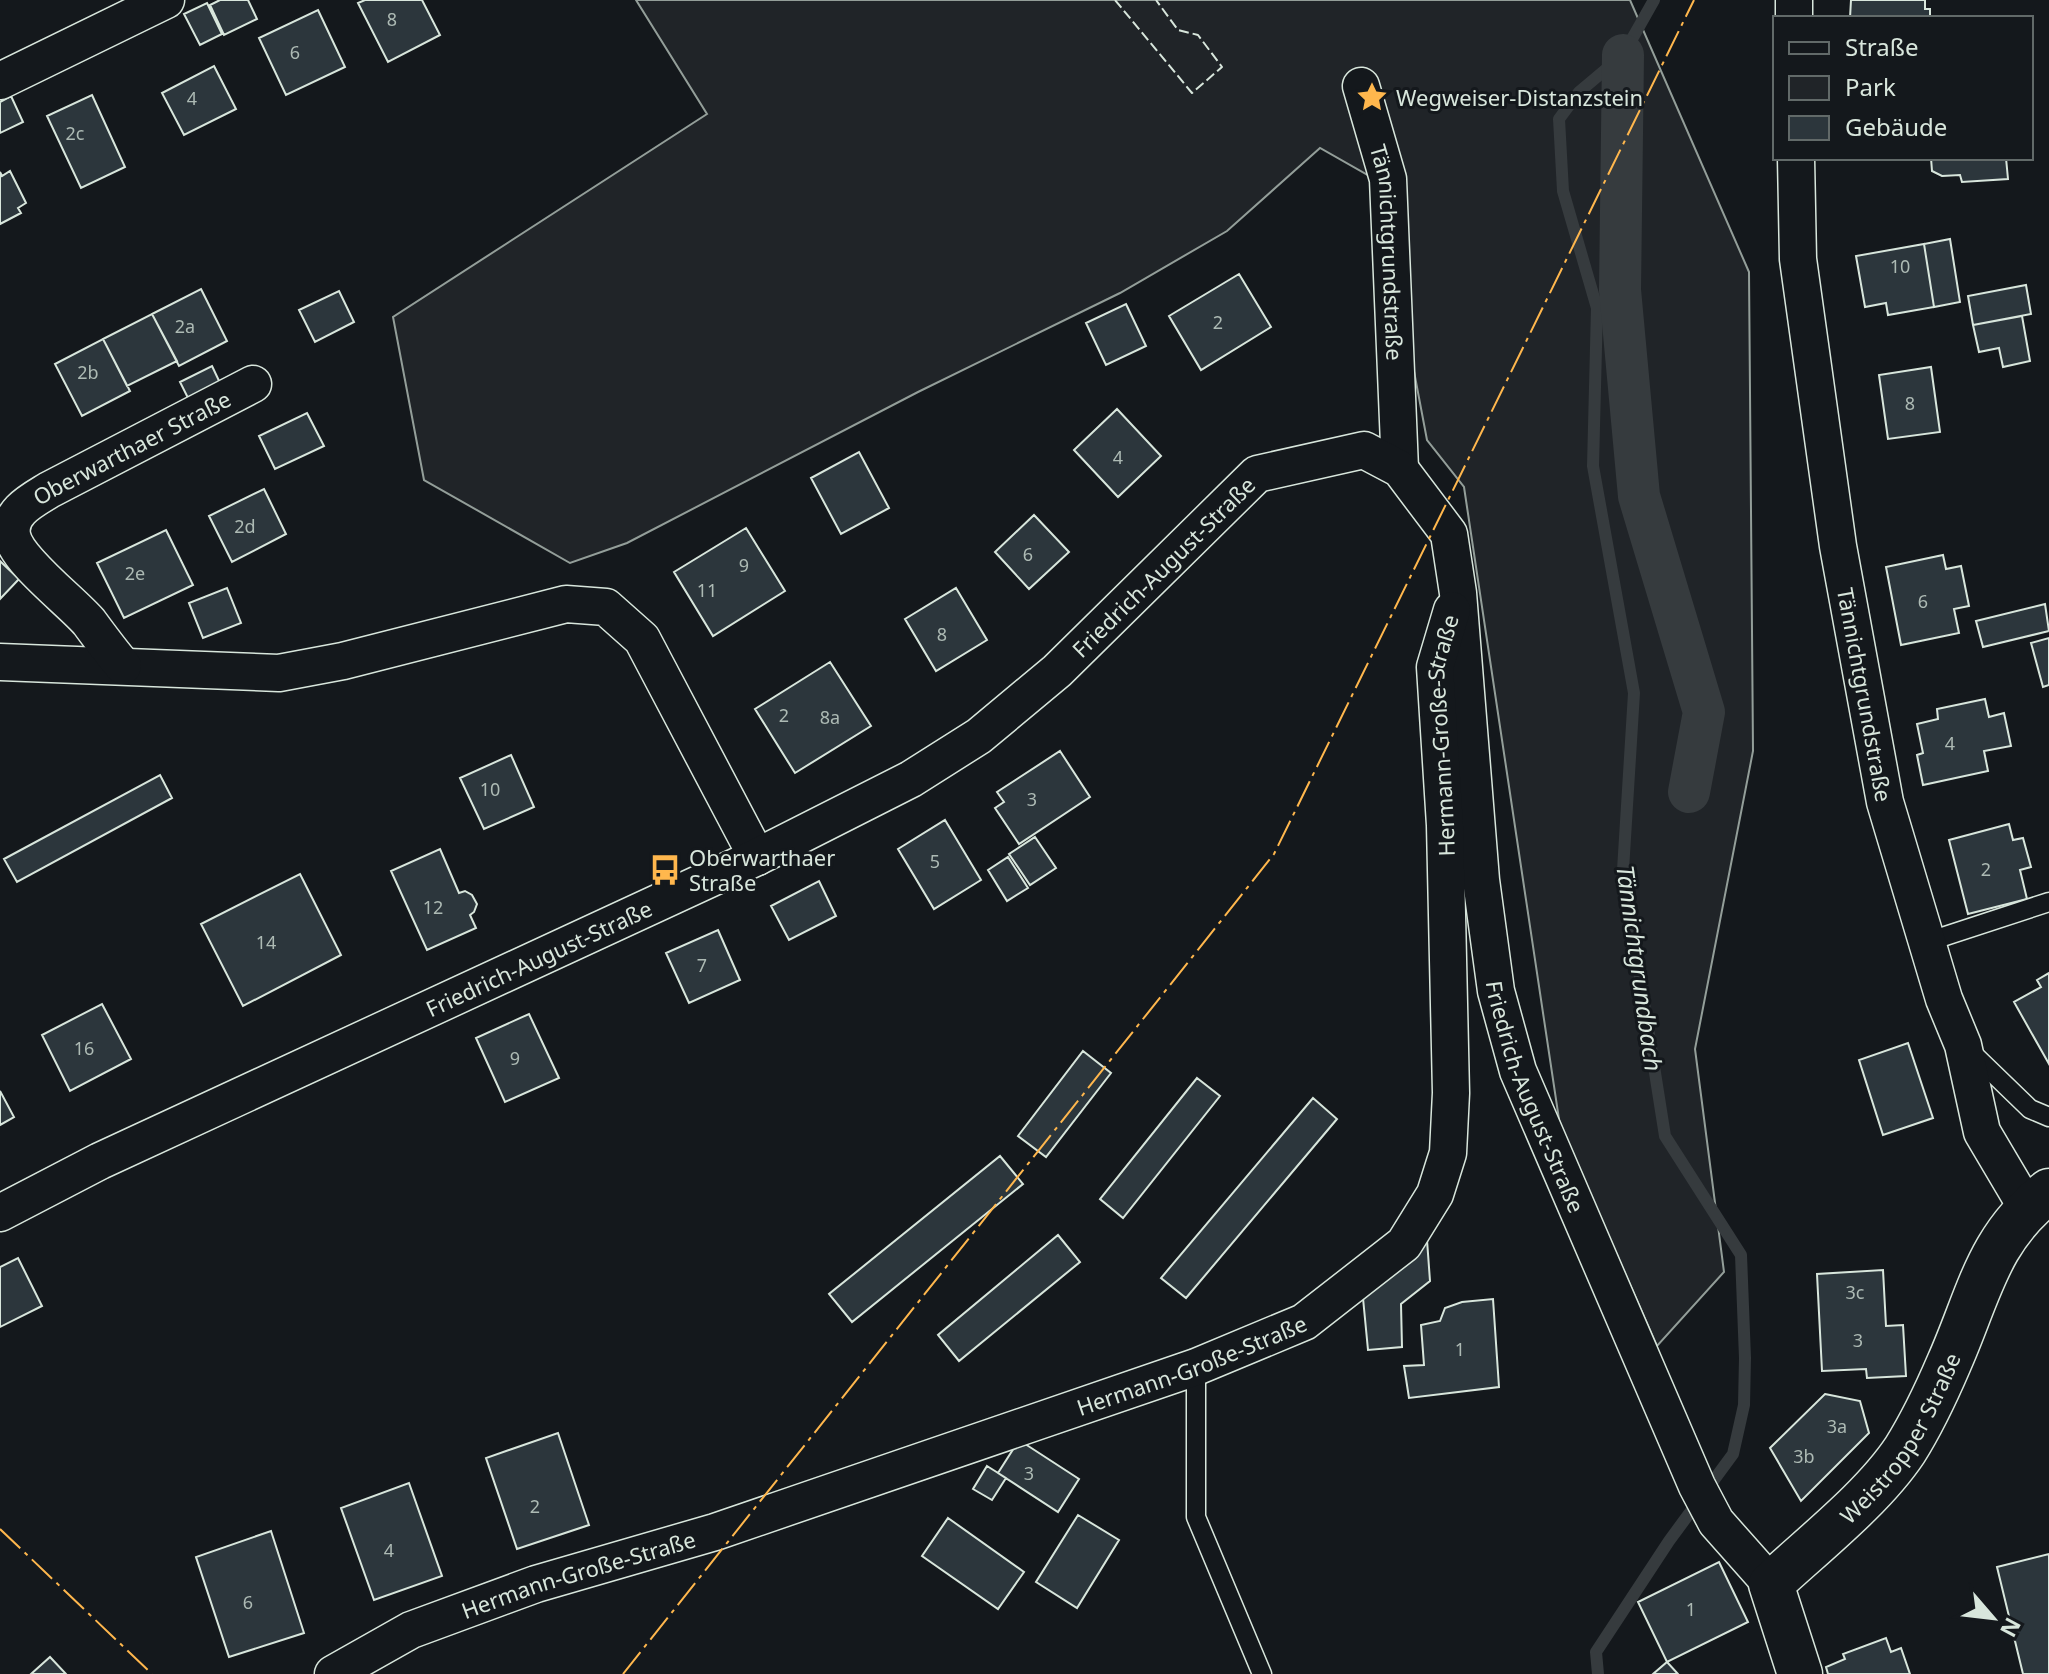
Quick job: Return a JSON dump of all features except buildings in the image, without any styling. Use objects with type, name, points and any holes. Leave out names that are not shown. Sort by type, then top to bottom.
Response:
[{"type":"street","points":[[0,81],[166,0]]},
{"type":"street","name":"Tännichtgrundstraße","points":[[1361,86],[1388,179],[1400,469]]},
{"type":"street","name":"Tännichtgrundstraße","points":[[1796,160],[1798,259],[1838,546],[1885,802],[1944,999],[1963,1045],[1982,1132],[2038,1200]]},
{"type":"street","name":"Oberwarthaer Straße","points":[[123,666],[87,621],[19,551],[12,534],[14,519],[24,506],[49,490],[253,384]]},
{"type":"street","name":"Friedrich-August-Straße","points":[[0,1213],[100,1161],[757,857],[911,779],[979,736],[1057,671],[1257,474],[1364,450],[1400,469],[1449,534],[1458,593],[1481,880],[1496,991],[1518,1071],[1697,1486],[1716,1522],[1771,1584]]},
{"type":"street","name":"Hermann-Große-Straße","points":[[333,1674],[411,1630],[536,1584],[715,1532],[1196,1367],[1304,1322],[1404,1244],[1435,1194],[1448,1153],[1451,1093],[1445,825],[1435,667],[1458,593]]},
{"type":"street","points":[[0,662],[279,673],[343,661],[566,604],[606,607],[642,639],[757,857]]},
{"type":"street","name":"Weistropper Straße","points":[[1771,1584],[1876,1486],[1905,1450],[1949,1362],[1981,1279],[2004,1238],[2038,1200]]},
{"type":"street","points":[[1771,1584],[1800,1674]]},
{"type":"lane","points":[[1927,942],[2049,902]]},
{"type":"lane","points":[[1963,1045],[2030,1109],[2049,1117]]},
{"type":"lane","points":[[1196,1367],[1196,1517],[1262,1674]]},
{"type":"green space","points":[[636,0],[1630,0],[1749,272],[1753,751],[1695,1049],[1724,1272],[1657,1346],[1560,1126],[1464,487],[1427,440],[1378,181],[1320,148],[1227,231],[1120,293],[918,392],[627,543],[570,563],[424,480],[393,317],[707,114]]},
{"type":"waterway","name":"Tännichtgrundbach","points":[[1598,1674],[1596,1652],[1669,1541],[1733,1454],[1744,1405],[1741,1255],[1665,1136],[1623,870],[1634,693],[1593,466],[1597,308],[1563,191],[1559,119],[1579,92],[1623,55],[1654,0]]},
{"type":"waterway","points":[[1623,55],[1620,290],[1639,496],[1704,712],[1689,792]]},
{"type":"fence","points":[[1115,0],[1192,93],[1222,67],[1198,35],[1178,30],[1156,0]]},
{"type":"power","points":[[623,1674],[1274,854],[1694,0]]},
{"type":"power","points":[[0,1529],[152,1674]]},
{"type":"place","name":"Wegweiser-Distanzstein","points":[[1372,97]]},
{"type":"place","name":"Oberwarthaer Straße","points":[[665,870]]}]
